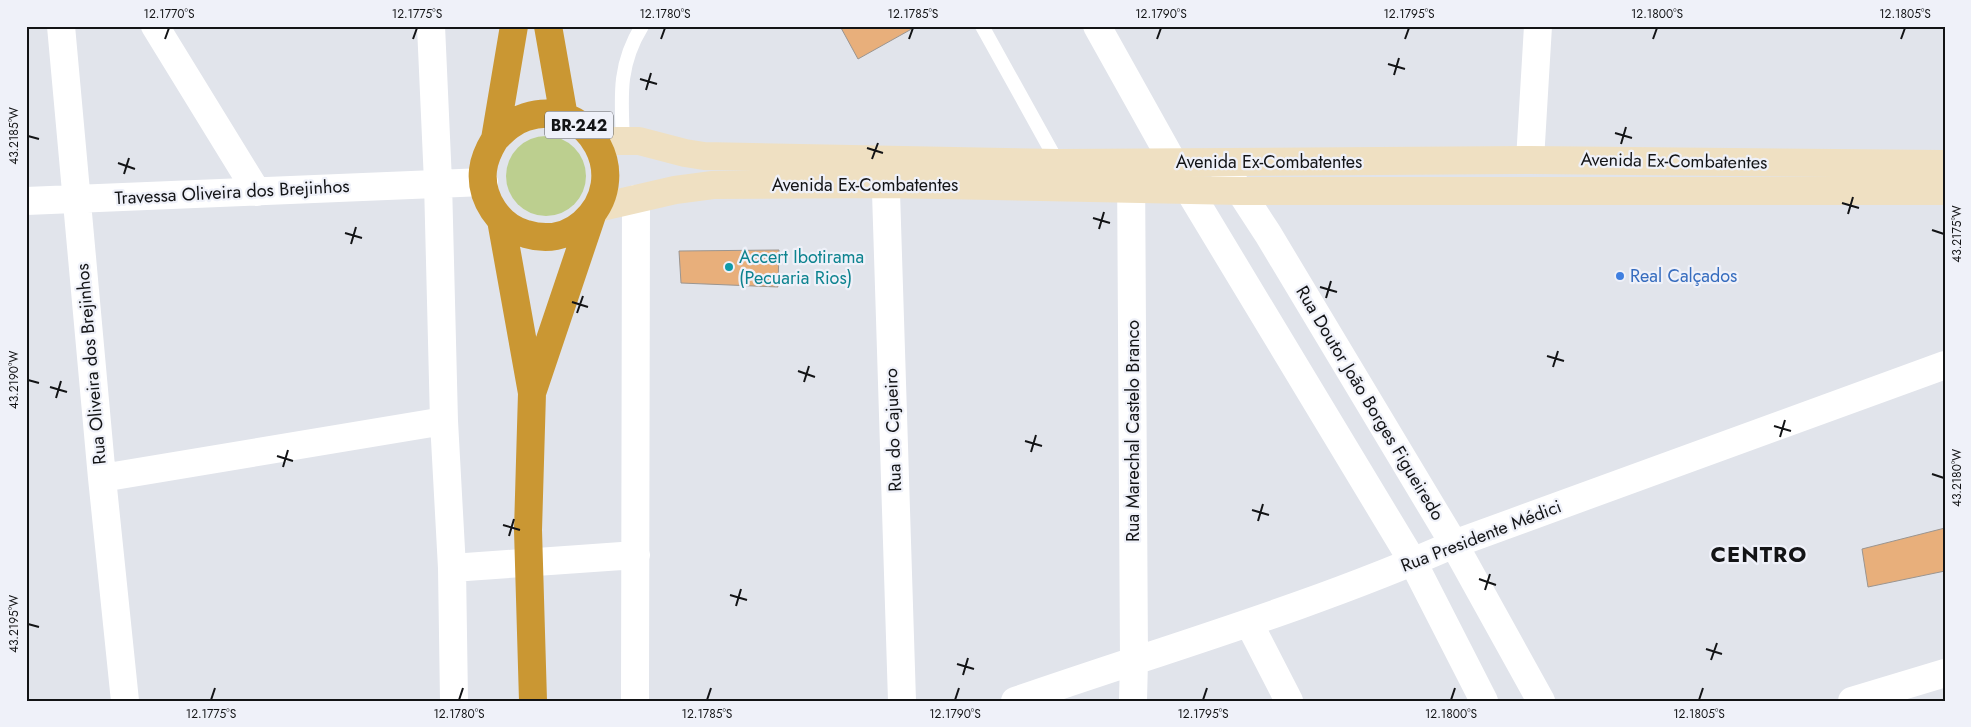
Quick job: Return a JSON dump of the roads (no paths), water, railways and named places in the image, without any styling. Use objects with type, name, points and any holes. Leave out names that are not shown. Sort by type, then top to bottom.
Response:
[{"type":"highway","name":"BR-242","points":[[495,139],[514,26]]},
{"type":"highway","points":[[548,26],[564,117]]},
{"type":"highway","name":"BR-242","points":[[545,114],[564,117],[581,126],[596,141],[604,160],[606,181],[603,195],[595,211],[577,228],[558,236],[537,237],[518,232],[501,220],[490,206],[484,190],[483,172],[487,154],[495,139],[509,125],[526,117],[545,114]]},
{"type":"highway","points":[[532,394],[595,211]]},
{"type":"highway","name":"BR-242","points":[[501,220],[532,394],[528,530],[534,701]]},
{"type":"main road","name":"Avenida Ex-Combatentes","points":[[596,141],[639,141],[704,156],[885,171],[1131,175],[1174,162],[1530,160],[1945,164]]},
{"type":"main road","name":"Avenida Ex-Combatentes","points":[[595,211],[676,190],[713,185],[885,171],[1058,163],[1131,175],[1188,188],[1240,191],[1945,191]]},
{"type":"street","name":"Rua Oliveira dos Brejinhos","points":[[61,26],[124,701]]},
{"type":"street","points":[[155,26],[256,192]]},
{"type":"street","points":[[431,26],[438,182],[444,421],[452,568],[454,701]]},
{"type":"street","points":[[1097,26],[1188,188],[1413,562],[1484,701]]},
{"type":"street","points":[[1530,160],[1538,26]]},
{"type":"street","name":"Rua Doutor João Borges Figueiredo","points":[[1219,163],[1268,234],[1454,544],[1541,701]]},
{"type":"street","name":"Rua do Cajueiro","points":[[885,171],[902,701]]},
{"type":"street","name":"Rua Marechal Castelo Branco","points":[[1131,175],[1133,701]]},
{"type":"street","name":"Travessa Oliveira dos Brejinhos","points":[[26,201],[256,192],[438,182],[484,182]]},
{"type":"street","points":[[635,701],[636,199]]},
{"type":"street","name":"Rua Presidente Médici","points":[[1015,701],[1249,623],[1413,562],[1454,544],[1945,365]]},
{"type":"street","points":[[102,478],[444,421]]},
{"type":"street","points":[[452,568],[636,555]]},
{"type":"street","points":[[1249,623],[1289,701]]},
{"type":"street","points":[[1852,701],[1945,673]]},
{"type":"lane","points":[[623,140],[621,87],[631,44],[642,26]]},
{"type":"lane","points":[[982,26],[1058,163]]},
{"type":"place","name":"Accert Ibotirama (Pecuaria Rios)","points":[[729,267]]},
{"type":"place","name":"Real Calçados","points":[[1620,276]]},
{"type":"district","name":"CENTRO","points":[[1759,554]]}]
